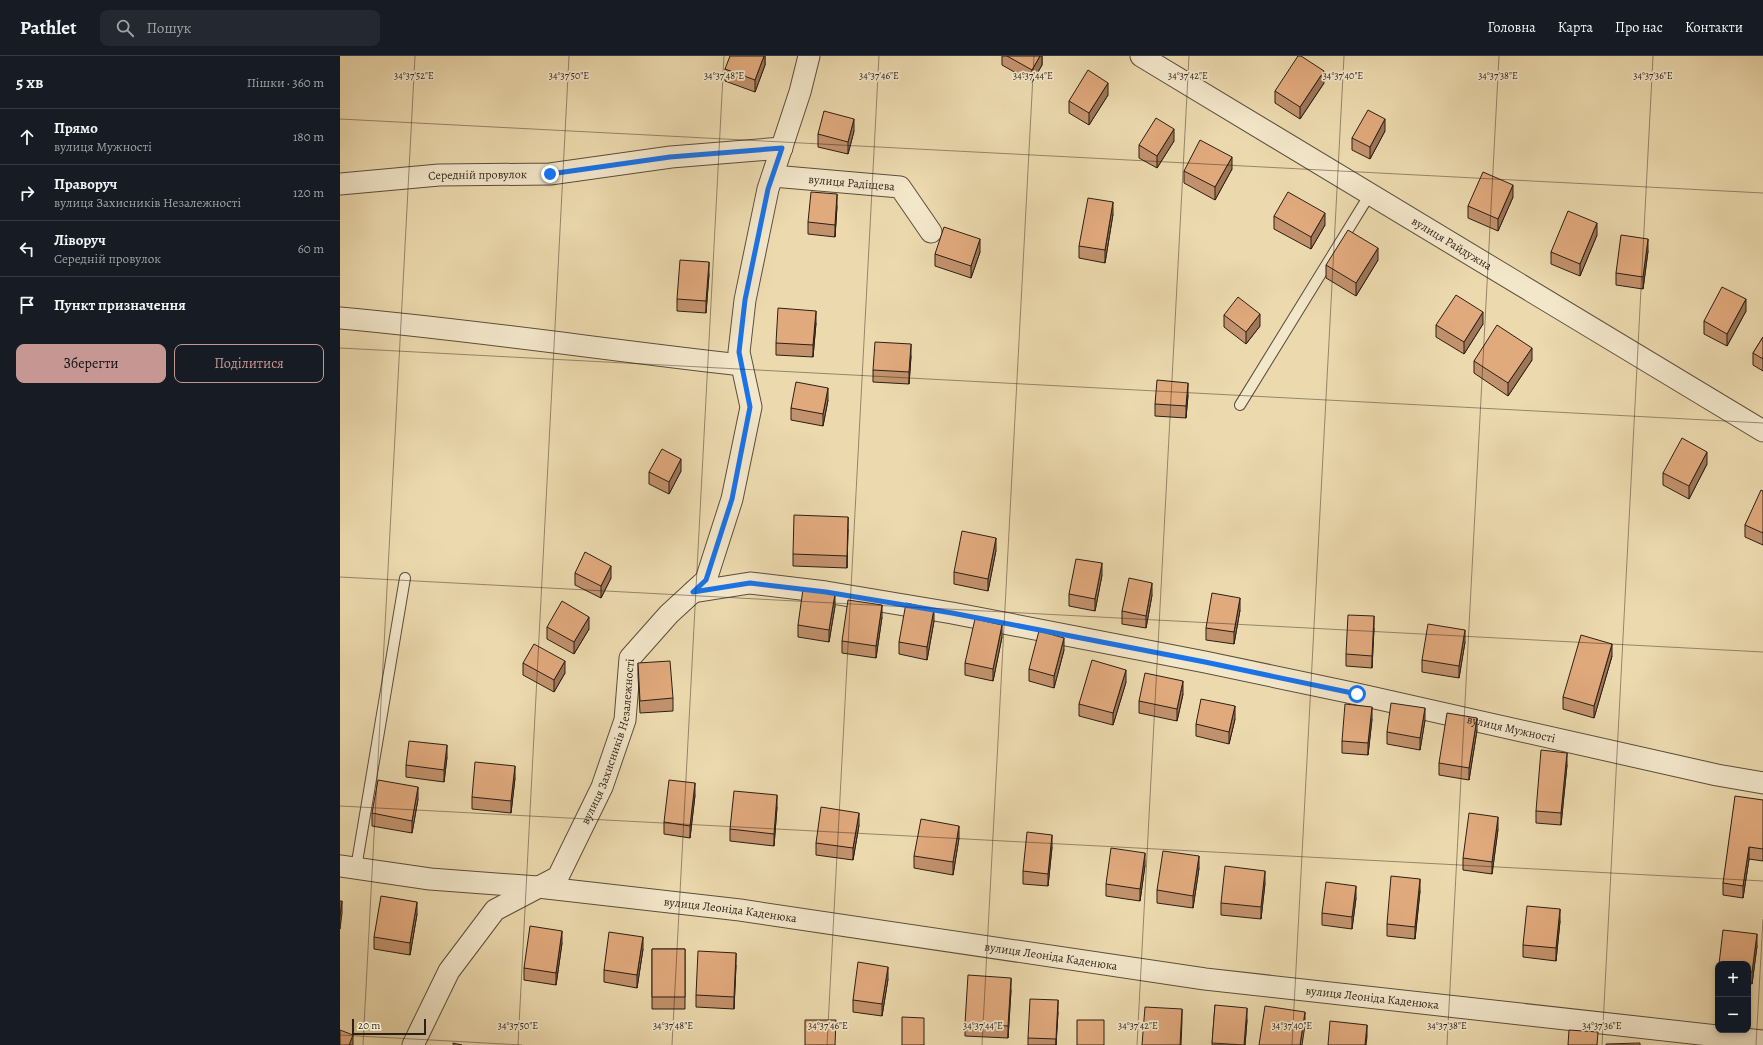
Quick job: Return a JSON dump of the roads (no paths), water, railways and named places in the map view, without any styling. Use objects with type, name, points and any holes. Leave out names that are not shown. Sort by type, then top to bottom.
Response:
[{"type":"street","name":"вулиця Захисників Незалежності","points":[[413,1045],[449,971],[494,910],[558,877],[602,787],[625,720],[630,658],[670,614],[706,580],[732,499],[750,407],[739,352],[745,300],[768,189],[800,92],[809,56]]},
{"type":"street","name":"вулиця Райдужна","points":[[1141,56],[1763,431]]},
{"type":"street","name":"Середній провулок","points":[[340,184],[438,175],[550,174],[670,157],[782,148]]},
{"type":"street","name":"вулиця Радіщева","points":[[773,176],[900,188],[931,232]]},
{"type":"street","points":[[340,318],[428,326],[741,365]]},
{"type":"street","name":"вулиця Мужності","points":[[693,592],[750,583],[826,592],[952,613],[1205,662],[1349,692],[1717,775],[1763,783]]},
{"type":"street","name":"вулиця Леоніда Каденюка","points":[[348,867],[430,879],[538,887],[740,910],[1205,978],[1763,1041]]},
{"type":"lane","points":[[1240,405],[1370,194]]},
{"type":"lane","points":[[348,867],[406,578]]}]
